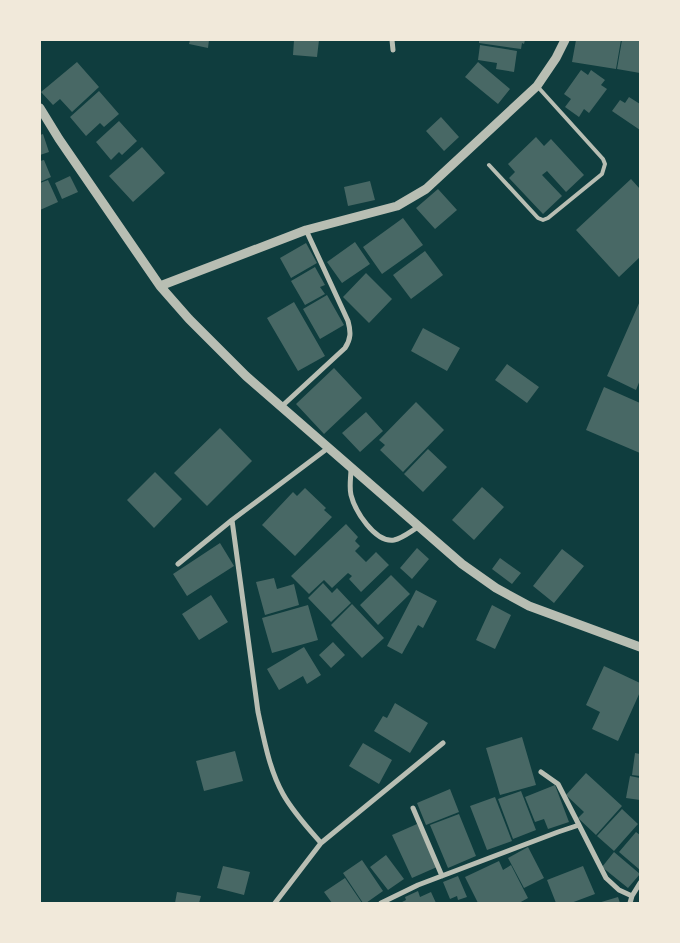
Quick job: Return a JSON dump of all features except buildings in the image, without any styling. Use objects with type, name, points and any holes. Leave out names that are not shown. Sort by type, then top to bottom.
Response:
[{"type":"street","points":[[392,40],[393,50]]},
{"type":"street","points":[[160,286],[306,230],[397,206],[426,189],[537,86],[556,58],[565,40]]},
{"type":"street","points":[[40,108],[59,139],[160,286],[212,344],[281,407],[462,564],[496,588],[529,606],[640,647]]},
{"type":"street","points":[[281,407],[345,348],[350,340],[351,331],[348,321],[306,230]]},
{"type":"street","points":[[178,564],[232,520],[328,448]]},
{"type":"street","points":[[351,468],[351,495],[362,520],[372,530],[385,539],[393,540],[402,537],[418,526]]},
{"type":"street","points":[[232,520],[258,712],[264,743],[282,792],[295,812],[321,843]]},
{"type":"street","points":[[275,903],[321,843],[443,742]]},
{"type":"street","points":[[541,772],[558,784],[606,878],[619,890],[632,896]]},
{"type":"street","points":[[413,808],[442,876]]},
{"type":"street","points":[[381,903],[418,884],[580,825]]},
{"type":"street","points":[[630,903],[640,883]]},
{"type":"lane","points":[[489,165],[538,218],[543,220],[602,174],[605,164],[603,159],[537,86]]}]
